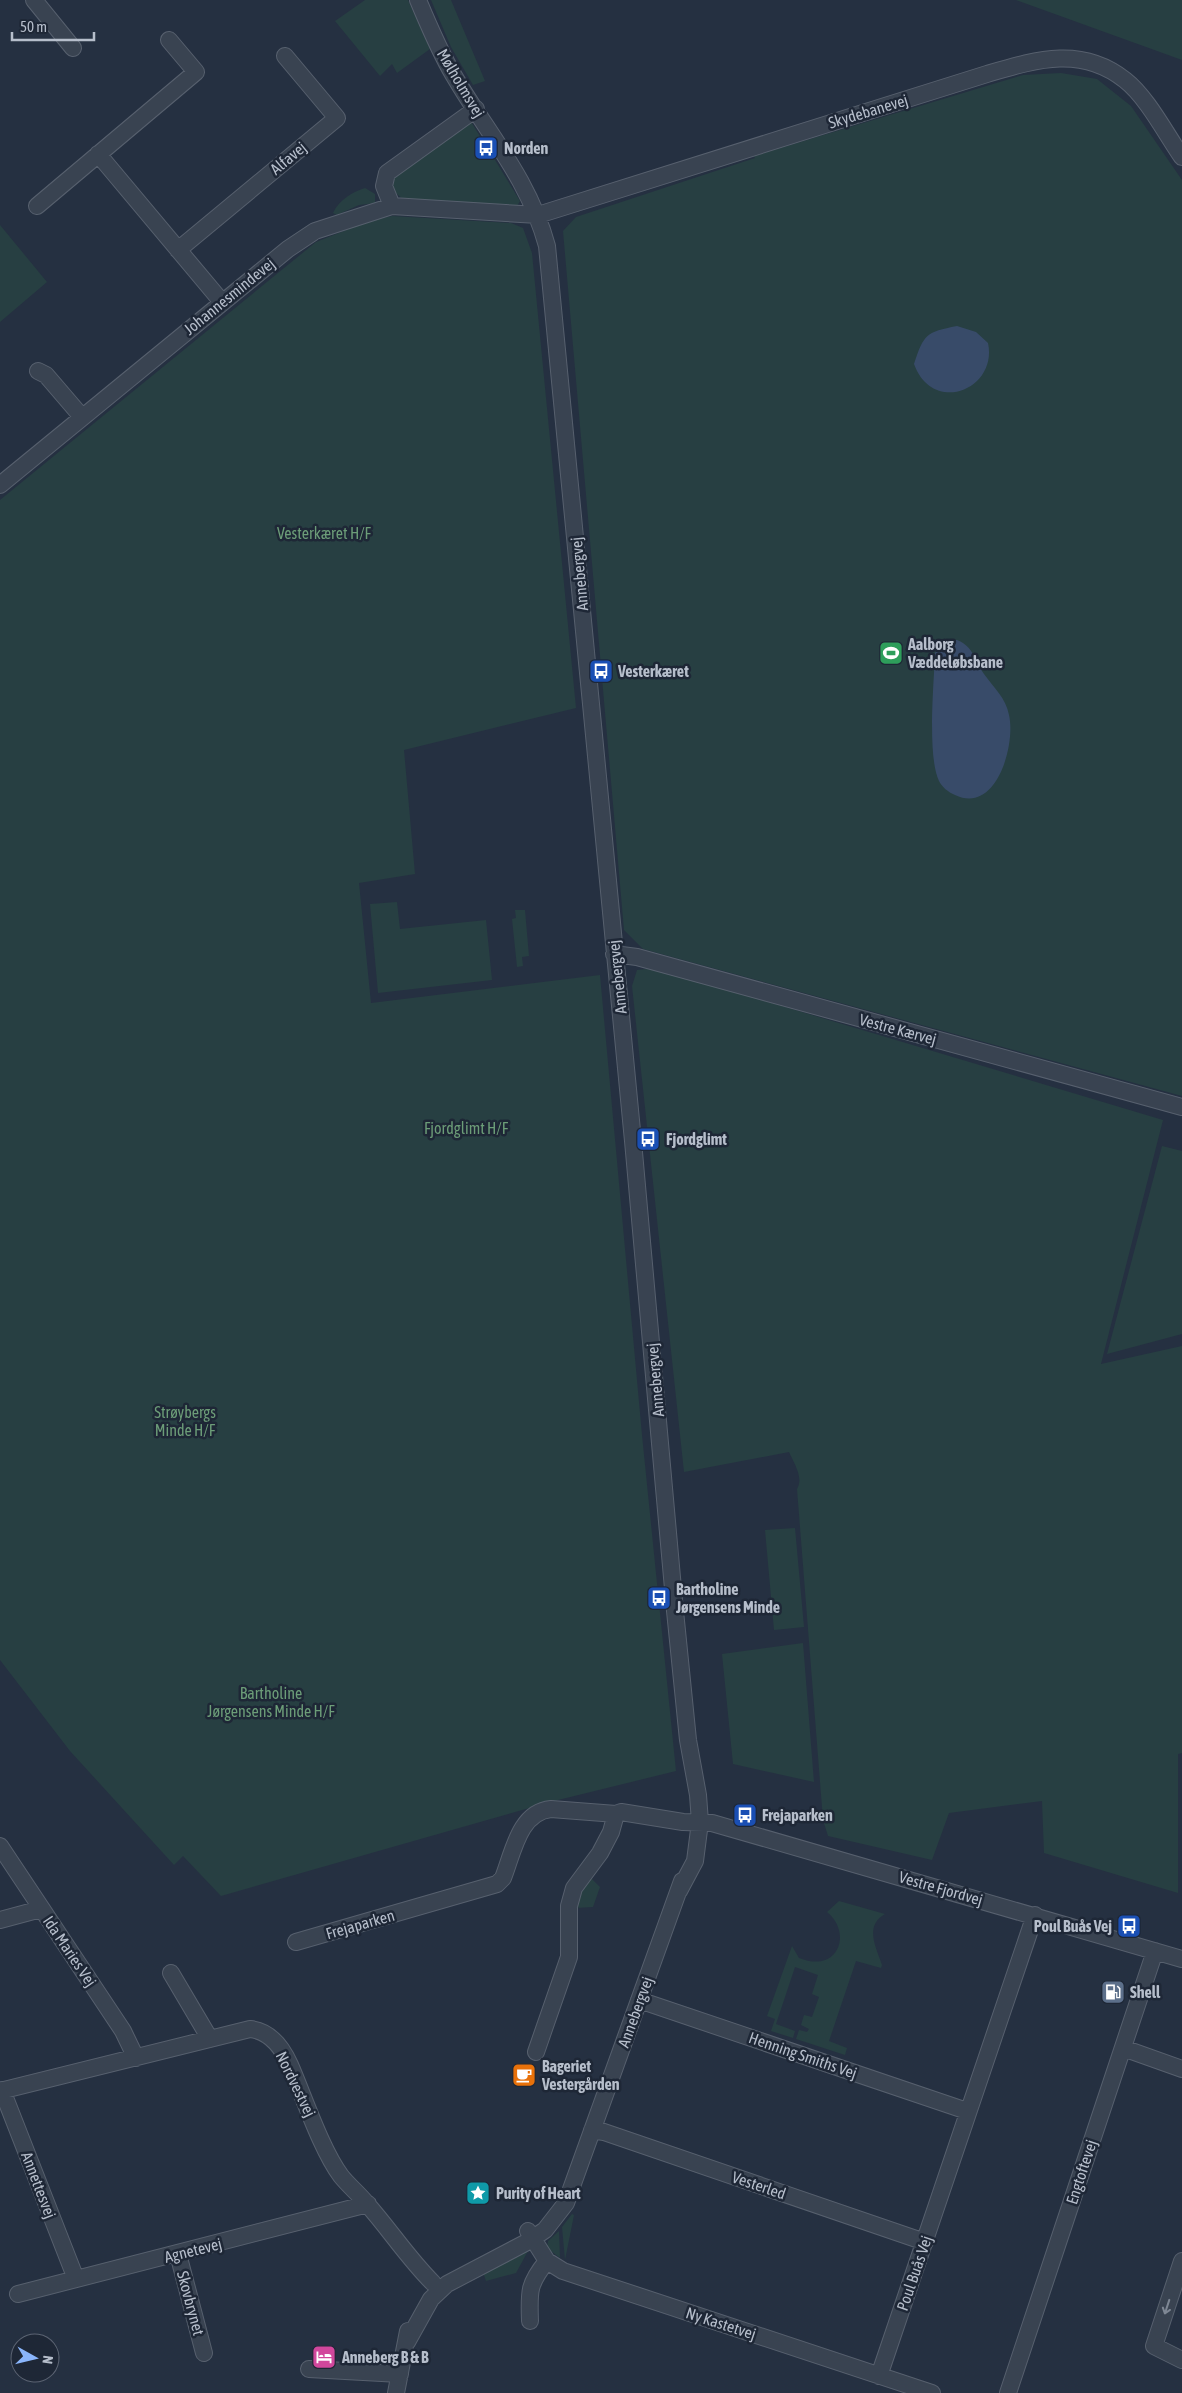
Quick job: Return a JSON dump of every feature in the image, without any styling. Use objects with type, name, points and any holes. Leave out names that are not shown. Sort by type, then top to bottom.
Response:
[{"type":"street","points":[[34,0],[73,48]]},
{"type":"street","name":"Mølholmsvej","points":[[418,0],[430,31],[447,62],[521,180],[538,215]]},
{"type":"street","points":[[38,206],[196,72],[170,40]]},
{"type":"street","name":"Alfavej","points":[[178,250],[337,118],[285,56]]},
{"type":"street","name":"Skydebanevej","points":[[538,215],[987,74],[1050,58],[1085,60],[1126,80],[1176,135],[1182,157]]},
{"type":"street","points":[[392,206],[384,186],[387,173],[476,109]]},
{"type":"street","points":[[98,154],[222,302]]},
{"type":"street","name":"Johannesmindevej","points":[[0,485],[222,302],[288,249],[315,231],[392,206],[538,215]]},
{"type":"street","name":"Annebergvej","points":[[396,2393],[407,2342],[408,2326],[414,2308],[432,2283],[451,2269],[545,2230],[559,2213],[570,2191],[679,1891],[688,1859],[695,1822],[688,1797],[688,1740],[554,309],[547,246],[538,215]]},
{"type":"street","points":[[38,371],[46,375],[82,417]]},
{"type":"street","name":"Vestre Kærvej","points":[[614,954],[637,957],[1182,1107]]},
{"type":"street","name":"Frejaparken","points":[[296,1942],[497,1884],[504,1878],[524,1824],[532,1815],[542,1810],[616,1814],[621,1812],[695,1822]]},
{"type":"street","points":[[536,2052],[569,1957],[569,1906],[574,1888],[600,1853],[611,1832],[616,1814]]},
{"type":"street","name":"Vestre Fjordvej","points":[[695,1822],[712,1823],[738,1830],[1182,1959]]},
{"type":"street","name":"Ida Maries Vej","points":[[0,1846],[123,2031],[136,2058]]},
{"type":"street","points":[[0,1920],[41,1909]]},
{"type":"street","name":"Poul Buås Vej","points":[[879,2376],[1035,1915]]},
{"type":"street","name":"Engtoftevej","points":[[1008,2393],[1155,1951]]},
{"type":"street","points":[[171,1973],[210,2039]]},
{"type":"street","name":"Henning Smiths Vej","points":[[639,2000],[968,2111]]},
{"type":"street","name":"Nordvestvej","points":[[1,2091],[250,2029],[261,2030],[271,2037],[288,2062],[330,2157],[341,2176],[368,2204],[417,2268],[432,2283]]},
{"type":"street","points":[[1123,2048],[1182,2069]]},
{"type":"street","name":"Annettesvej","points":[[1,2091],[76,2279]]},
{"type":"street","name":"Vesterled","points":[[592,2130],[604,2132],[925,2242]]},
{"type":"street","name":"Agnetevej","points":[[18,2294],[368,2204]]},
{"type":"street","points":[[530,2235],[547,2262],[534,2278],[529,2292],[530,2321]]},
{"type":"street","name":"Annebergvej","points":[[407,2342],[430,2300],[447,2284],[530,2235]]},
{"type":"street","name":"Skovbrynet","points":[[178,2254],[204,2353]]},
{"type":"street","points":[[1182,2261],[1154,2346],[1182,2360]]},
{"type":"street","name":"Ny Kastetvej","points":[[547,2262],[563,2271],[932,2393]]},
{"type":"street","points":[[309,2369],[400,2374]]},
{"type":"green space","points":[[365,0],[408,0],[430,49],[397,73],[392,64],[380,76],[335,21]]},
{"type":"green space","points":[[431,0],[451,0],[485,81],[473,85],[451,47]]},
{"type":"green space","points":[[1016,0],[1182,0],[1182,60]]},
{"type":"green space","name":"Aalborg Væddeløbsbane","points":[[1061,73],[1097,79],[1131,106],[1182,180],[1182,1096],[643,949],[624,930],[563,231],[576,217],[755,158],[754,156],[1023,75]]},
{"type":"green space","points":[[470,120],[484,143],[479,150],[482,154],[492,155],[520,201],[516,208],[406,201],[398,195],[392,187],[391,180]]},
{"type":"green space","points":[[365,188],[375,194],[375,203],[359,205],[337,215],[333,213],[346,197]]},
{"type":"green space","points":[[392,216],[511,223],[523,228],[532,253],[576,708],[404,750],[415,874],[359,883],[371,1003],[600,975],[642,1435],[676,1771],[554,1801],[221,1896],[183,1856],[174,1865],[70,1751],[0,1660],[0,500],[316,242],[369,221]]},
{"type":"green space","points":[[0,225],[47,282],[0,322]]},
{"type":"green space","points":[[397,902],[400,929],[486,920],[492,980],[378,993],[370,904]]},
{"type":"green space","points":[[515,910],[525,910],[529,956],[522,957],[523,966],[517,967],[512,919],[516,918]]},
{"type":"green space","points":[[655,968],[1163,1120],[1101,1364],[1182,1346],[1182,1753],[1178,1754],[1178,1893],[1044,1853],[1042,1801],[949,1813],[932,1860],[828,1836],[823,1820],[797,1489],[799,1485],[798,1470],[789,1452],[684,1472],[632,986],[637,970]]},
{"type":"green space","points":[[1162,1146],[1182,1151],[1182,1334],[1107,1354]]},
{"type":"green space","points":[[795,1528],[804,1627],[774,1630],[765,1530]]},
{"type":"green space","points":[[803,1643],[814,1782],[733,1764],[722,1654]]},
{"type":"green space","points":[[590,1877],[600,1887],[593,1907],[575,1908],[579,1891]]},
{"type":"green space","points":[[839,1901],[885,1914],[875,1924],[873,1931],[873,1937],[882,1965],[881,1968],[856,1961],[829,2041],[847,2048],[845,2055],[796,2039],[799,2030],[807,2032],[809,2029],[801,2025],[804,2015],[812,2017],[819,1997],[812,1994],[818,1975],[795,1967],[776,2024],[795,2031],[793,2038],[771,2031],[775,2019],[767,2016],[792,1946],[799,1958],[812,1961],[823,1961],[832,1956],[837,1949],[840,1940],[839,1930],[835,1921],[827,1912]]},
{"type":"green space","points":[[572,2214],[574,2215],[565,2260],[562,2227]]},
{"type":"green space","points":[[559,2231],[560,2258],[547,2248],[548,2241]]},
{"type":"green space","points":[[526,2250],[528,2251],[516,2273],[486,2281],[483,2272]]},
{"type":"water","points":[[957,326],[976,332],[988,343],[988,359],[983,373],[974,384],[962,390],[948,392],[935,389],[923,380],[914,364],[924,340],[928,336],[939,330]]},
{"type":"water","points":[[957,640],[967,646],[984,674],[1002,698],[1009,715],[1010,728],[1006,759],[1000,774],[992,786],[982,795],[969,799],[952,794],[942,785],[935,770],[933,755],[932,719],[935,653],[942,642]]},
{"type":"place","name":"Norden","points":[[486,148]]},
{"type":"place","name":"Aalborg Væddeløbsbane","points":[[891,653]]},
{"type":"place","name":"Vesterkæret","points":[[601,671]]},
{"type":"place","name":"Fjordglimt","points":[[648,1139]]},
{"type":"place","name":"Bartholine Jørgensens Minde","points":[[659,1598]]},
{"type":"place","name":"Frejaparken","points":[[745,1815]]},
{"type":"place","name":"Poul Buås Vej","points":[[1129,1926]]},
{"type":"place","name":"Shell","points":[[1113,1992]]},
{"type":"place","name":"Bageriet Vestergården","points":[[524,2075]]},
{"type":"place","name":"Purity of Heart","points":[[478,2193]]},
{"type":"place","name":"Anneberg B & B","points":[[324,2357]]},
{"type":"park label","name":"Vesterkæret H/F","points":[[324,533]]},
{"type":"park label","name":"Fjordglimt H/F","points":[[466,1128]]},
{"type":"park label","name":"Strøybergs Minde H/F","points":[[185,1421]]},
{"type":"park label","name":"Bartholine Jørgensens Minde H/F","points":[[271,1702]]}]
